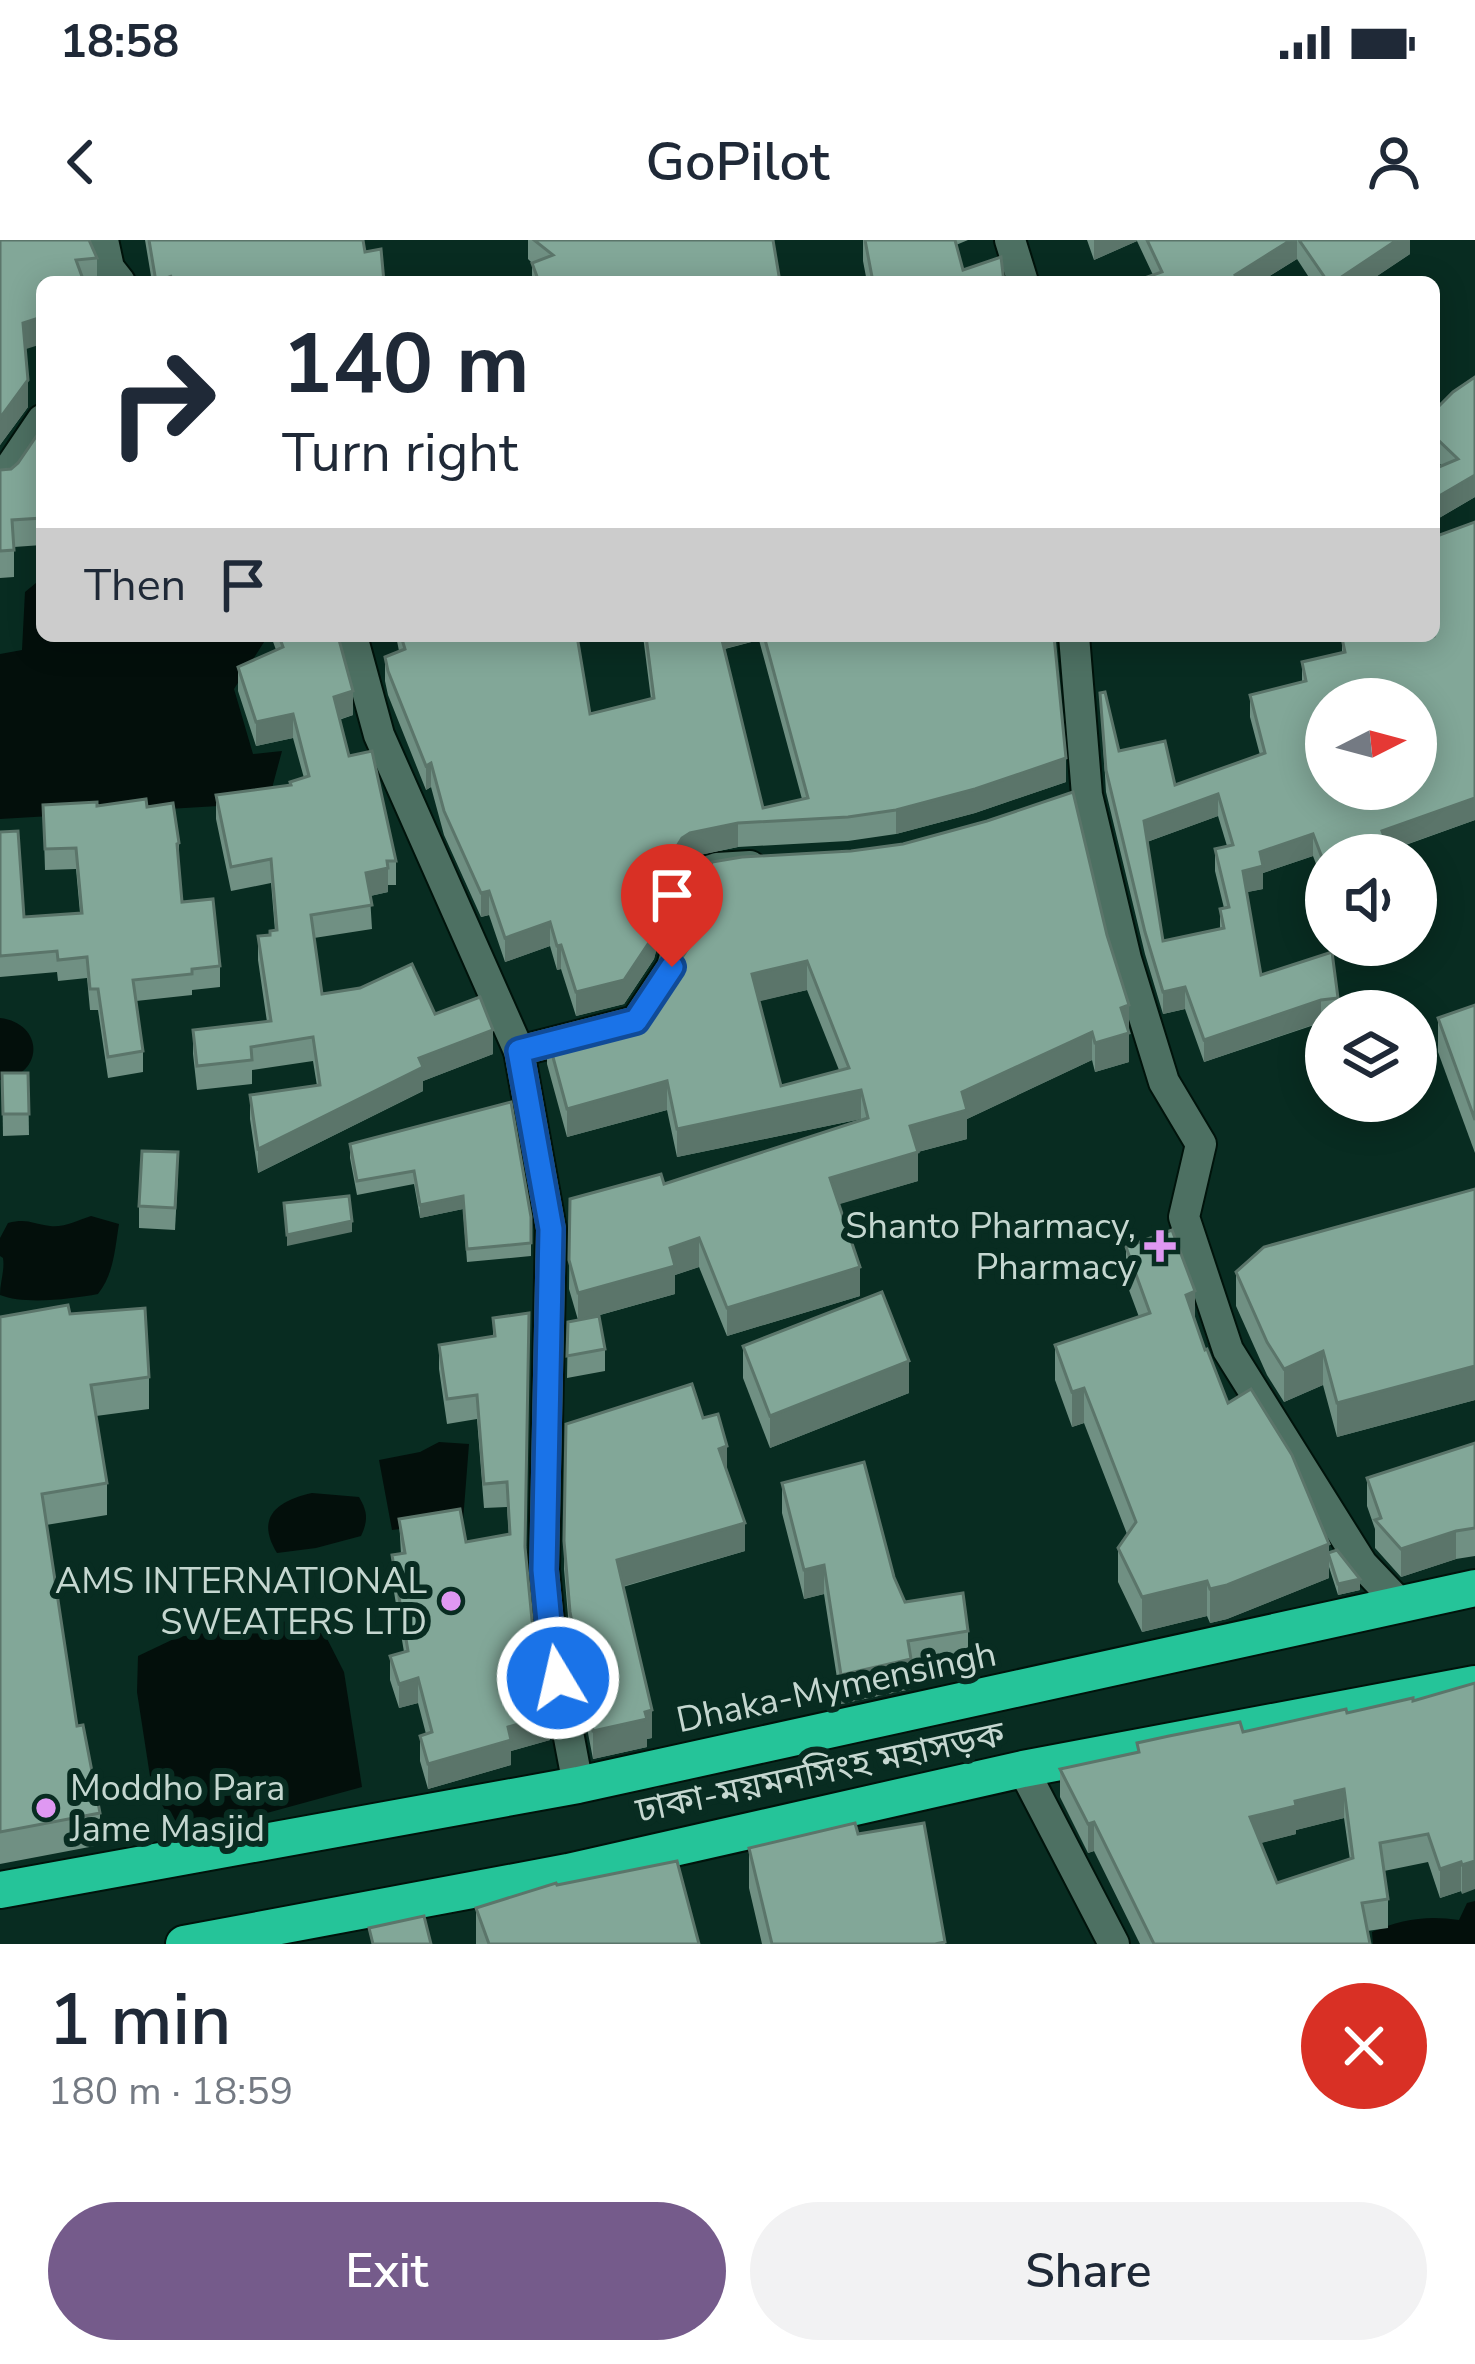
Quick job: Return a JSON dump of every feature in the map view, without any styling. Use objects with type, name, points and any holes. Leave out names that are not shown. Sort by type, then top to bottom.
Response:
[{"type":"highway","name":"Dhaka-Mymensingh","points":[[0,1889],[578,1785],[1475,1588]]},
{"type":"highway","name":"ঢাকা-ময়মনসিংহ মহাসড়ক","points":[[184,1944],[568,1872],[1023,1769],[1475,1684]]},
{"type":"street","points":[[103,240],[115,276]]},
{"type":"street","points":[[1010,240],[1021,276]]},
{"type":"street","points":[[0,478],[36,429]]},
{"type":"street","points":[[354,642],[379,736],[519,1051],[551,1229],[544,1570],[551,1643],[578,1785]]},
{"type":"street","points":[[1074,642],[1077,798],[1164,1082],[1202,1144],[1184,1217],[1228,1350],[1362,1564],[1400,1604]]},
{"type":"street","points":[[519,1051],[636,1021],[672,967],[696,874],[788,863]]},
{"type":"street","points":[[1023,1769],[1114,1944]]},
{"type":"shaded area","points":[[36,583],[36,642],[264,642],[234,689],[253,754],[282,751],[268,803],[0,819],[0,654],[22,650],[25,592]]},
{"type":"shaded area","points":[[0,1018],[25,1029],[33,1049],[25,1069],[0,1080]]},
{"type":"shaded area","points":[[91,1216],[119,1224],[111,1269],[98,1294],[35,1300],[0,1295],[0,1238],[8,1223],[55,1226]]},
{"type":"shaded area","points":[[439,1442],[469,1444],[463,1521],[392,1530],[379,1460],[420,1452]]},
{"type":"shaded area","points":[[312,1493],[359,1497],[366,1516],[361,1536],[277,1553],[268,1530],[273,1512]]},
{"type":"shaded area","points":[[316,1617],[344,1672],[362,1787],[241,1820],[175,1826],[152,1789],[137,1692],[138,1656],[178,1637]]},
{"type":"shaded area","points":[[1475,1901],[1475,1944],[1373,1944],[1372,1932],[1415,1919],[1459,1920],[1467,1903]]},
{"type":"building","points":[[0,240],[89,240],[97,258],[76,260],[82,276],[36,276],[36,319],[23,323],[28,380],[0,418]]},
{"type":"building","points":[[149,240],[363,240],[365,252],[381,249],[383,276],[172,276],[155,276]]},
{"type":"building","points":[[534,240],[773,240],[779,276],[537,276],[532,263],[553,255]]},
{"type":"building","points":[[865,240],[955,240],[963,270],[1001,257],[1003,276],[872,276]]},
{"type":"building","points":[[1147,240],[1291,240],[1235,276],[1150,276],[1162,272]]},
{"type":"building","points":[[1299,240],[1397,240],[1343,276],[1324,276]]},
{"type":"building","points":[[1475,377],[1475,475],[1440,495],[1440,466],[1458,459],[1440,442],[1440,405]]},
{"type":"building","points":[[36,437],[36,518],[12,520],[14,550],[0,551],[0,470],[18,463]]},
{"type":"building","points":[[1475,522],[1475,798],[1383,834],[1305,834],[1260,852],[1263,866],[1243,871],[1261,975],[1305,961],[1305,966],[1334,966],[1337,990],[1305,990],[1305,1005],[1204,1040],[1185,987],[1163,992],[1145,932],[1106,770],[1100,693],[1105,692],[1119,751],[1165,741],[1175,785],[1265,753],[1250,695],[1305,681],[1305,810],[1437,810],[1437,678],[1305,678],[1302,662],[1345,652],[1343,642],[1440,642],[1440,535]],"holes":[[[1218,794],[1233,845],[1215,849],[1229,907],[1220,909],[1224,928],[1163,941],[1144,821]]]},
{"type":"building","points":[[281,642],[340,642],[353,691],[334,697],[349,756],[372,751],[396,861],[366,873],[372,905],[311,915],[322,994],[360,988],[412,964],[435,1014],[480,997],[493,1030],[419,1058],[423,1067],[258,1149],[250,1095],[320,1085],[313,1037],[251,1047],[252,1060],[197,1066],[193,1030],[271,1021],[258,936],[277,930],[271,859],[231,867],[216,795],[291,785],[309,776],[293,714],[256,722],[238,667],[283,647]]},
{"type":"building","points":[[403,642],[578,642],[590,714],[654,698],[647,642],[722,642],[763,808],[808,798],[766,642],[1055,642],[1066,758],[896,810],[738,823],[690,833],[677,846],[654,935],[624,980],[576,992],[550,922],[505,938],[489,891],[481,893],[444,811],[431,763],[426,766],[388,671],[385,657],[405,649]]},
{"type":"building","points":[[1073,792],[1129,1005],[1121,1008],[1129,1033],[1095,1043],[1092,1032],[962,1092],[967,1110],[910,1126],[918,1152],[830,1178],[860,1267],[727,1308],[699,1238],[670,1248],[675,1266],[578,1293],[569,1260],[570,1199],[661,1174],[664,1184],[868,1118],[861,1090],[677,1129],[667,1081],[567,1109],[547,1035],[641,1011],[652,1003],[691,944],[712,862],[903,844]],"holes":[[[807,961],[849,1068],[781,1086],[752,974]]]},
{"type":"building","points":[[146,799],[147,807],[173,803],[182,902],[213,899],[220,966],[133,980],[143,1051],[108,1057],[98,989],[90,989],[87,957],[58,960],[57,951],[0,956],[0,832],[18,831],[24,917],[82,913],[76,848],[45,849],[43,805],[97,802],[97,806]]},
{"type":"building","points":[[1475,1005],[1475,1120],[1438,1018]]},
{"type":"building","points":[[2,1073],[28,1073],[29,1114],[3,1114]]},
{"type":"building","points":[[511,1102],[531,1217],[531,1243],[467,1249],[463,1196],[420,1205],[414,1171],[357,1181],[350,1144]]},
{"type":"building","points":[[142,1151],[178,1152],[175,1208],[139,1206]]},
{"type":"building","points":[[1475,1189],[1475,1366],[1337,1403],[1323,1351],[1284,1369],[1236,1272],[1264,1247]]},
{"type":"building","points":[[349,1196],[352,1221],[287,1235],[284,1203]]},
{"type":"building","points":[[1172,1230],[1195,1291],[1186,1295],[1228,1403],[1251,1389],[1292,1455],[1329,1544],[1227,1585],[1210,1589],[1207,1581],[1142,1597],[1118,1548],[1136,1522],[1084,1388],[1072,1392],[1055,1345],[1150,1313],[1126,1247]]},
{"type":"building","points":[[882,1292],[909,1361],[770,1416],[743,1346]]},
{"type":"building","points":[[68,1305],[70,1314],[145,1308],[149,1377],[91,1385],[107,1483],[42,1494],[77,1726],[83,1725],[100,1813],[0,1832],[0,1317]]},
{"type":"building","points":[[529,1313],[525,1547],[532,1620],[550,1715],[508,1727],[511,1740],[428,1764],[420,1736],[432,1732],[418,1678],[399,1684],[390,1656],[408,1651],[392,1555],[405,1553],[399,1519],[460,1509],[466,1542],[510,1534],[507,1482],[484,1484],[477,1395],[447,1399],[439,1345],[495,1336],[493,1318]]},
{"type":"building","points":[[599,1316],[605,1349],[567,1356],[568,1322]]},
{"type":"building","points":[[692,1384],[703,1418],[718,1414],[727,1446],[719,1449],[745,1523],[617,1560],[652,1710],[645,1712],[647,1719],[593,1731],[570,1612],[564,1541],[566,1424]]},
{"type":"building","points":[[1475,1443],[1475,1528],[1401,1549],[1375,1520],[1381,1518],[1367,1478]]},
{"type":"building","points":[[864,1462],[905,1602],[963,1593],[968,1631],[908,1641],[911,1659],[841,1675],[824,1565],[804,1570],[782,1483]]},
{"type":"building","points":[[1337,1550],[1360,1579],[1338,1584],[1328,1553]]},
{"type":"building","points":[[1475,1683],[1475,1861],[1440,1869],[1428,1834],[1380,1843],[1388,1899],[1362,1903],[1370,1944],[1154,1944],[1094,1822],[1088,1824],[1060,1769],[1139,1752],[1137,1743],[1240,1722],[1243,1732],[1346,1709],[1347,1713]],"holes":[[[1344,1789],[1353,1858],[1277,1883],[1250,1817]]]},
{"type":"building","points":[[855,1823],[858,1834],[924,1823],[945,1942],[772,1944],[749,1848]]},
{"type":"building","points":[[677,1861],[699,1944],[489,1944],[476,1908],[556,1883]]},
{"type":"building","points":[[424,1916],[431,1944],[373,1944],[369,1928]]},
{"type":"place","name":"Shanto Pharmacy, Pharmacy","points":[[1160,1246]]},
{"type":"place","name":"AMS INTERNATIONAL SWEATERS LTD","points":[[451,1601]]},
{"type":"place","name":"Moddho Para Jame Masjid","points":[[46,1808]]},
{"type":"route","points":[[558,1678],[544,1570],[551,1229],[519,1051],[636,1021],[672,967]]}]
